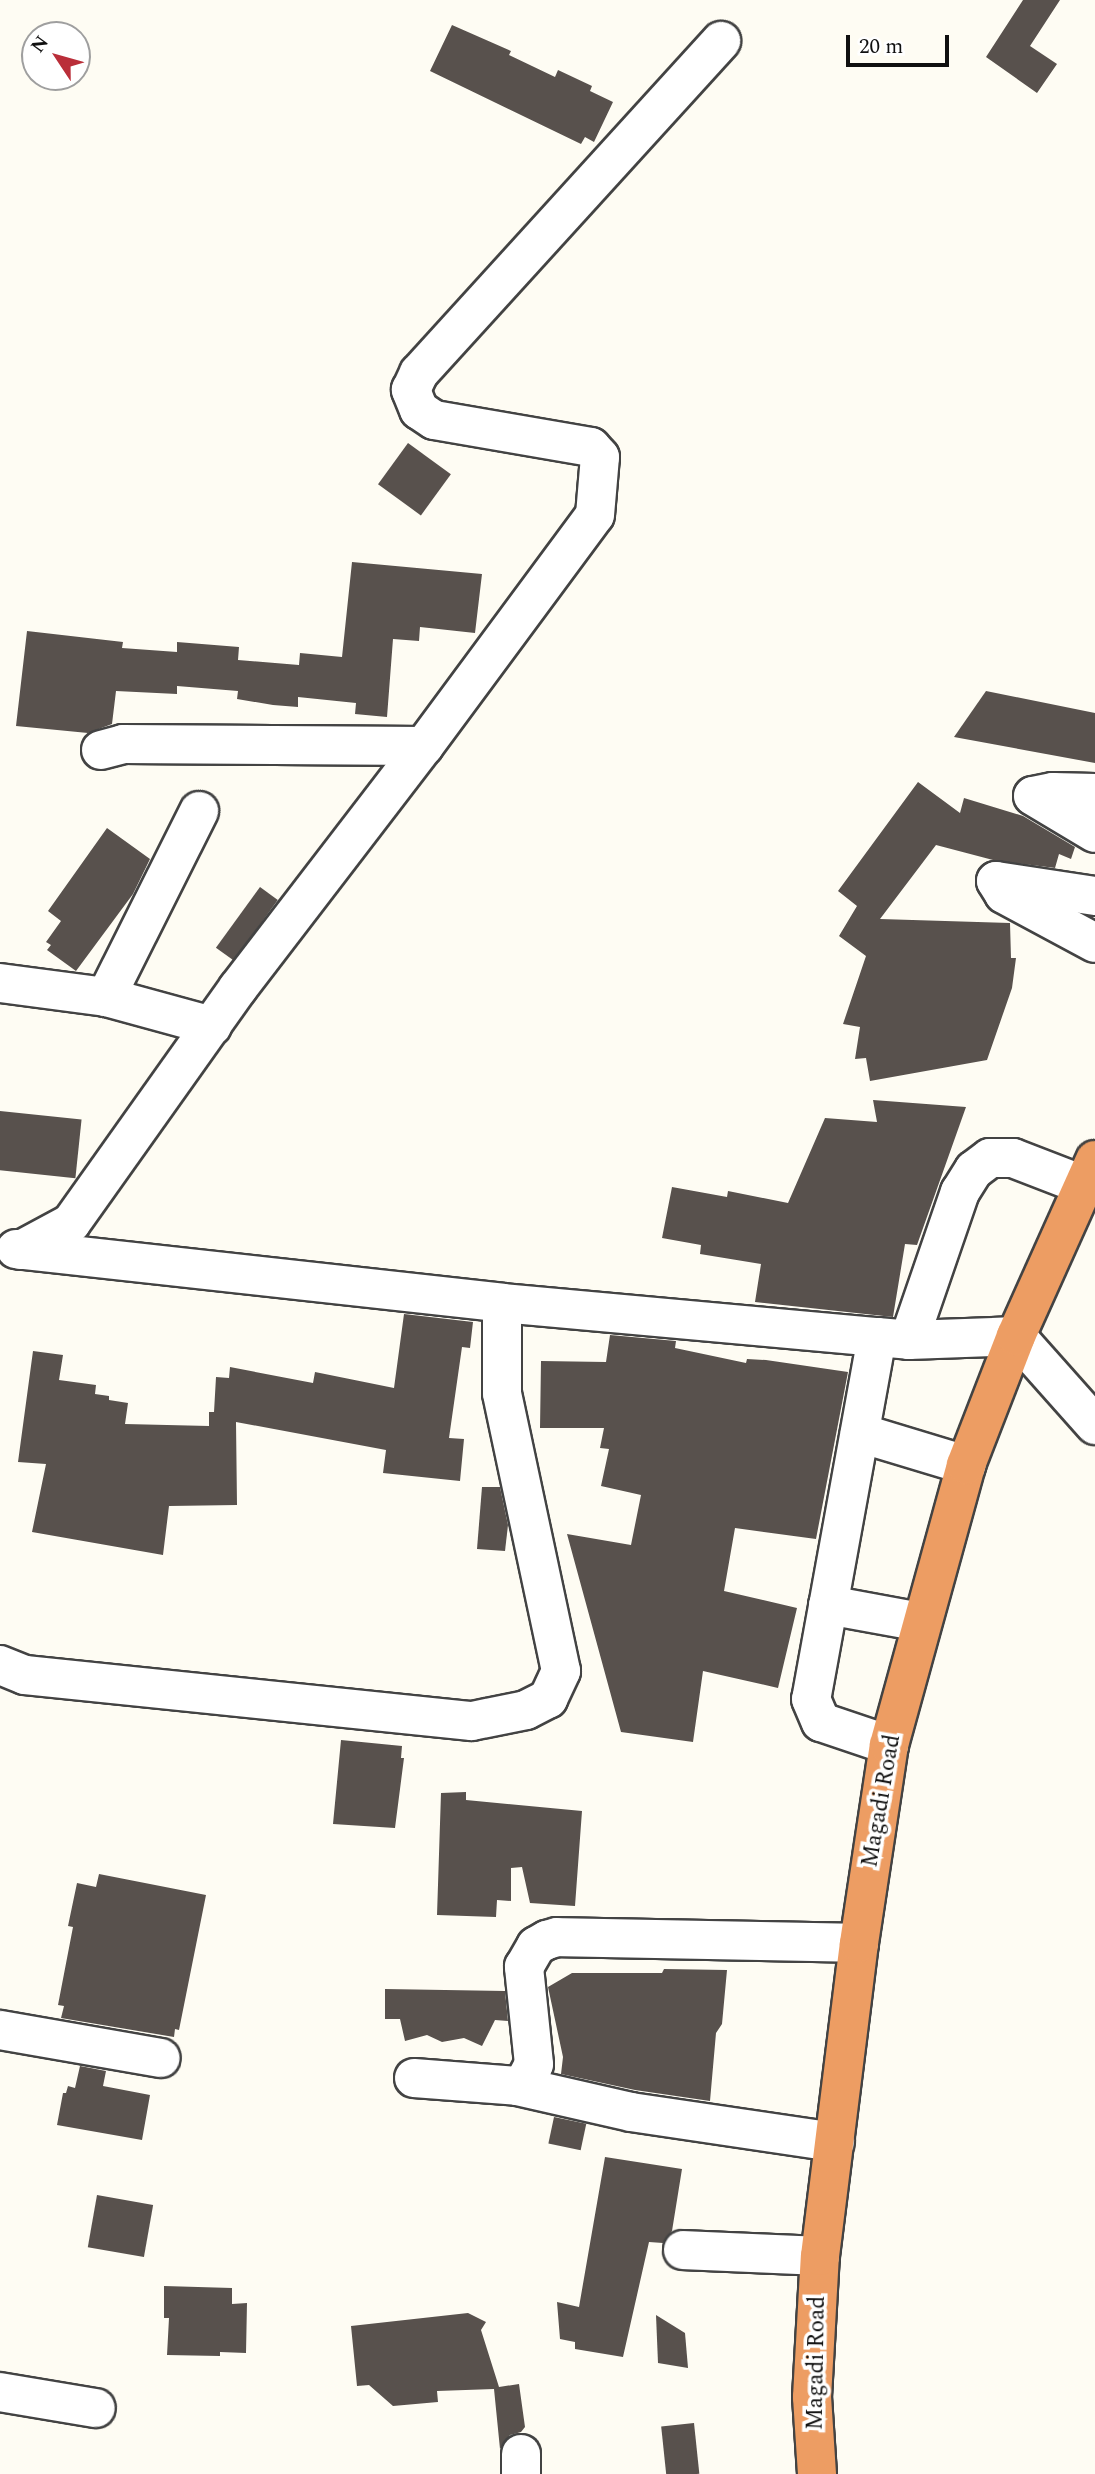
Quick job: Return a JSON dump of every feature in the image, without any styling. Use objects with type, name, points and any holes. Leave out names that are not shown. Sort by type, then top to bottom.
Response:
[{"type":"highway","name":"Magadi Road","points":[[817,2474],[812,2397],[820,2256],[859,1942],[889,1745],[966,1465],[1016,1336],[1089,1172]]},
{"type":"street","points":[[11,1249],[71,1223],[238,988],[424,746],[594,514],[600,457],[591,447],[434,420],[419,410],[411,390],[419,373],[720,41]]},
{"type":"street","points":[[101,750],[123,744],[424,746]]},
{"type":"street","points":[[1095,793],[1053,792],[1033,796],[1095,833]]},
{"type":"street","points":[[106,998],[199,811]]},
{"type":"street","points":[[1095,896],[996,881],[1004,894],[1095,943]]},
{"type":"street","points":[[0,984],[106,998],[212,1026]]},
{"type":"street","points":[[889,1745],[821,1722],[814,1712],[811,1699],[860,1433],[893,1339],[960,1192],[974,1170],[990,1158],[1013,1158],[1089,1172]]},
{"type":"street","points":[[11,1249],[502,1303],[893,1339],[1016,1336],[1095,1424]]},
{"type":"street","points":[[0,1665],[25,1675],[472,1721],[526,1710],[548,1699],[561,1671],[502,1393],[502,1303]]},
{"type":"street","points":[[860,1433],[966,1465]]},
{"type":"street","points":[[828,1605],[922,1622]]},
{"type":"street","points":[[517,2086],[529,2077],[534,2064],[524,1967],[536,1946],[547,1940],[557,1937],[859,1942]]},
{"type":"street","points":[[0,2030],[161,2058]]},
{"type":"street","points":[[414,2078],[517,2086],[631,2112],[835,2142]]},
{"type":"street","points":[[683,2250],[820,2256]]},
{"type":"street","points":[[0,2392],[96,2408]]},
{"type":"building","points":[[1023,0],[1060,0],[1030,46],[1057,64],[1037,93],[986,57]]},
{"type":"building","points":[[452,25],[511,51],[509,55],[555,77],[558,70],[592,86],[590,91],[613,102],[594,142],[585,137],[581,144],[430,71]]},
{"type":"building","points":[[408,443],[451,474],[421,515],[378,484]]},
{"type":"building","points":[[352,562],[482,574],[475,633],[420,627],[419,641],[393,639],[387,717],[355,714],[356,703],[298,697],[298,707],[273,705],[237,699],[238,691],[177,686],[177,694],[116,691],[112,724],[88,733],[16,726],[27,631],[123,642],[122,648],[177,652],[177,642],[239,647],[238,660],[299,665],[300,653],[342,657]]},
{"type":"building","points":[[986,691],[1095,713],[1095,763],[954,737]]},
{"type":"building","points":[[918,782],[960,813],[964,798],[1023,816],[1075,847],[1071,859],[1059,854],[1055,868],[993,860],[936,845],[880,919],[1010,923],[1011,958],[1016,958],[1012,988],[987,1060],[870,1081],[866,1058],[855,1059],[860,1027],[843,1024],[866,956],[839,936],[857,906],[838,891]]},
{"type":"building","points":[[107,828],[150,859],[133,894],[76,971],[47,950],[51,945],[46,942],[61,921],[48,911]]},
{"type":"building","points":[[260,887],[278,900],[234,961],[216,948]]},
{"type":"building","points":[[873,1100],[966,1107],[917,1245],[905,1244],[893,1317],[755,1302],[761,1264],[700,1254],[701,1245],[662,1238],[672,1187],[727,1197],[728,1191],[788,1203],[825,1118],[877,1122]]},
{"type":"building","points":[[0,1111],[82,1120],[75,1178],[0,1170]]},
{"type":"building","points":[[404,1314],[473,1322],[470,1348],[462,1347],[449,1438],[464,1439],[460,1481],[383,1473],[386,1450],[236,1422],[237,1505],[169,1506],[163,1555],[32,1532],[46,1464],[18,1462],[33,1351],[63,1355],[59,1380],[96,1385],[95,1394],[109,1396],[109,1400],[128,1403],[125,1424],[209,1426],[209,1412],[214,1412],[216,1377],[229,1378],[230,1367],[313,1383],[315,1372],[394,1388]]},
{"type":"building","points":[[610,1335],[676,1341],[675,1348],[746,1363],[747,1359],[766,1360],[848,1372],[816,1539],[735,1528],[724,1591],[797,1608],[778,1688],[703,1671],[693,1742],[621,1732],[567,1534],[631,1545],[641,1495],[601,1486],[609,1449],[600,1448],[604,1428],[540,1428],[541,1361],[606,1362]]},
{"type":"building","points":[[482,1487],[500,1487],[508,1525],[505,1551],[477,1549]]},
{"type":"building","points":[[341,1740],[402,1746],[401,1758],[404,1758],[395,1828],[333,1824]]},
{"type":"building","points":[[466,1792],[466,1800],[582,1811],[575,1906],[530,1903],[522,1867],[511,1868],[511,1901],[497,1900],[496,1917],[437,1915],[441,1793]]},
{"type":"building","points":[[99,1874],[206,1895],[179,2030],[175,2029],[174,2037],[61,2018],[64,2006],[58,2005],[73,1927],[68,1926],[77,1883],[96,1887]]},
{"type":"building","points":[[664,1969],[727,1970],[722,2024],[716,2033],[710,2101],[635,2090],[561,2074],[563,2057],[548,1987],[572,1973],[662,1973]]},
{"type":"building","points":[[385,1989],[505,1991],[508,2021],[495,2020],[482,2046],[464,2038],[442,2042],[427,2035],[405,2041],[400,2019],[385,2019]]},
{"type":"building","points":[[80,2066],[106,2071],[103,2086],[150,2095],[142,2140],[57,2125],[63,2093],[66,2093],[68,2086],[75,2088]]},
{"type":"building","points":[[554,2117],[586,2124],[581,2150],[548,2143]]},
{"type":"building","points":[[605,2157],[682,2169],[672,2231],[663,2243],[649,2242],[623,2357],[575,2349],[575,2342],[560,2339],[557,2302],[579,2307]]},
{"type":"building","points":[[97,2195],[153,2205],[144,2257],[88,2247]]},
{"type":"building","points":[[164,2286],[232,2288],[232,2304],[247,2303],[246,2353],[220,2352],[220,2356],[167,2355],[169,2318],[164,2318]]},
{"type":"building","points":[[468,2313],[486,2322],[481,2330],[499,2387],[519,2384],[525,2427],[521,2432],[510,2435],[500,2449],[494,2389],[437,2391],[438,2402],[393,2406],[369,2385],[357,2386],[351,2326]]},
{"type":"building","points":[[656,2315],[685,2333],[688,2368],[658,2363]]},
{"type":"building","points":[[694,2423],[699,2474],[666,2474],[661,2426]]}]
